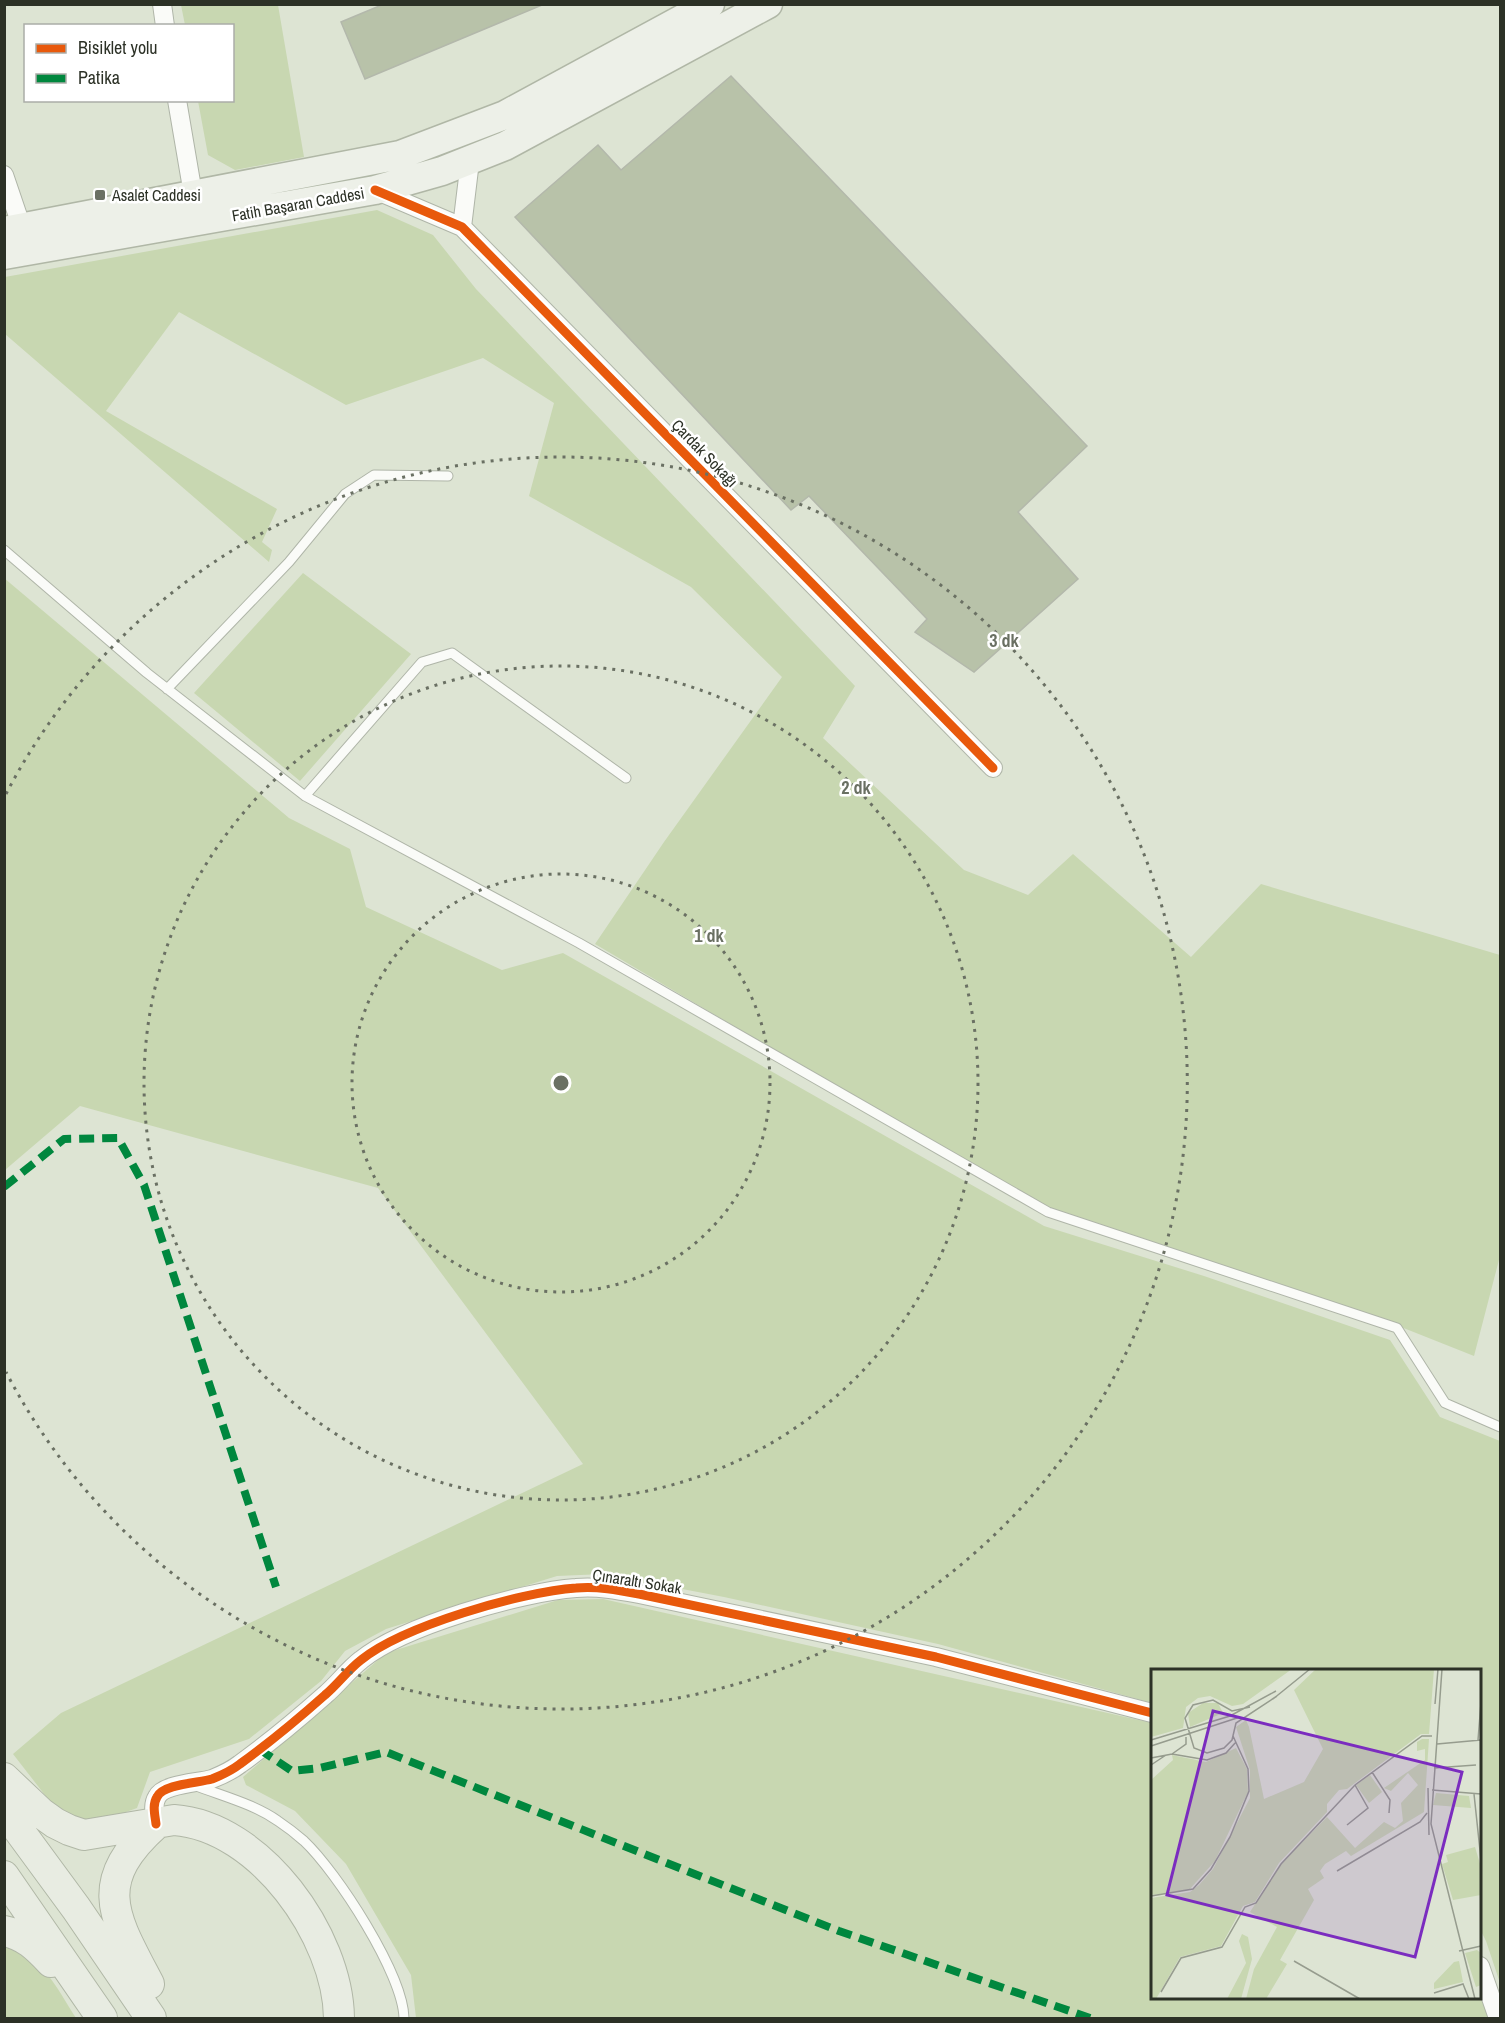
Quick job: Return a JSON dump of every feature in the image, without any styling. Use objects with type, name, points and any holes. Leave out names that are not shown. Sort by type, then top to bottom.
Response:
[{"type":"highway","points":[[4,1778],[41,1813],[69,1830],[84,1834],[174,1820],[202,1825],[246,1849],[267,1867],[296,1902],[323,1949],[335,1989],[339,2019]]},
{"type":"highway","points":[[4,1810],[76,1908],[152,2019]]},
{"type":"highway","points":[[156,1824],[129,1851],[119,1867],[114,1899],[116,1917],[124,1938],[168,2019]]},
{"type":"highway","points":[[4,1876],[102,2019]]},
{"type":"highway","points":[[4,1931],[18,1934],[37,1948],[95,2019]]},
{"type":"main road","name":"Fatih Başaran Caddesi","points":[[13,229],[400,155],[505,115],[710,4]]},
{"type":"main road","name":"Fatih Başaran Caddesi","points":[[4,255],[375,190],[470,161],[505,146],[768,4]]},
{"type":"street","points":[[162,4],[165,24]]},
{"type":"street","points":[[177,102],[193,194]]},
{"type":"street","points":[[462,227],[470,161]]},
{"type":"street","points":[[4,175],[13,229]]},
{"type":"street","name":"Çardak Sokağı","points":[[375,190],[462,227],[993,768]]},
{"type":"street","name":"Çınaraltı Sokak","points":[[156,1824],[154,1808],[156,1797],[170,1787],[224,1775],[326,1695],[359,1660],[379,1647],[451,1617],[502,1602],[576,1588],[604,1588],[639,1594],[936,1657],[1151,1713]]},
{"type":"street","points":[[1481,1972],[1498,2019]]},
{"type":"lane","points":[[167,689],[289,562],[345,494],[374,475],[448,476]]},
{"type":"lane","points":[[4,550],[167,689],[304,796],[579,943],[1048,1212],[1397,1328],[1445,1403],[1500,1427]]},
{"type":"lane","points":[[304,796],[422,662],[452,653],[626,778]]},
{"type":"lane","points":[[191,1784],[252,1807],[276,1820],[304,1841],[330,1872],[380,1949],[399,1992],[404,2019]]},
{"type":"green space","points":[[181,5],[278,5],[304,157],[235,170],[208,155],[198,102],[234,102],[234,24],[185,24]]},
{"type":"green space","points":[[377,210],[433,235],[476,289],[855,686],[823,738],[964,870],[1028,895],[1073,854],[1191,957],[1261,884],[1500,955],[1500,1256],[1474,1356],[1401,1327],[1048,1212],[595,944],[664,842],[782,677],[691,587],[529,496],[554,403],[483,358],[346,405],[179,312],[106,411],[277,509],[262,542],[272,550],[269,562],[5,334],[5,277]]},
{"type":"green space","points":[[303,573],[411,654],[300,781],[194,693]]},
{"type":"green space","points":[[4,578],[289,818],[350,849],[366,907],[502,970],[563,953],[1044,1226],[1204,1276],[1390,1340],[1440,1417],[1500,1441],[1500,1983],[1481,1931],[1481,1669],[1151,1669],[1151,1703],[938,1644],[724,1597],[604,1574],[557,1576],[386,1629],[345,1651],[321,1681],[249,1739],[150,1772],[137,1808],[107,1819],[86,1820],[55,1808],[13,1754],[61,1713],[583,1464],[378,1188],[80,1106],[5,1170]]},
{"type":"green space","points":[[603,1599],[1151,1723],[1151,1999],[1481,1999],[1481,1990],[1490,2018],[416,2018],[411,1975],[346,1864],[295,1811],[246,1785],[243,1777],[386,1653],[558,1600]]},
{"type":"green space","points":[[4,1946],[29,1957],[39,1965],[55,1984],[76,2018],[5,2018]]},
{"type":"building","points":[[384,4],[542,5],[365,79],[341,22]]},
{"type":"building","points":[[731,76],[1087,446],[1018,512],[1078,579],[974,672],[915,632],[927,619],[809,496],[791,510],[515,217],[598,145],[621,170]]},
{"type":"marked path","points":[[4,1187],[64,1139],[118,1138],[144,1185],[276,1587]]},
{"type":"marked path","points":[[259,1749],[292,1771],[320,1768],[386,1752],[839,1931],[1090,2018]]},
{"type":"cycle path","points":[[375,190],[462,227],[993,768]]},
{"type":"cycle path","points":[[156,1824],[155,1803],[157,1797],[166,1789],[212,1779],[233,1769],[294,1722],[330,1691],[356,1664],[380,1647],[433,1623],[464,1613],[525,1596],[576,1588],[600,1588],[639,1594],[936,1657],[1151,1713]]},
{"type":"place","name":"Asalet Caddesi","points":[[100,195]]}]
